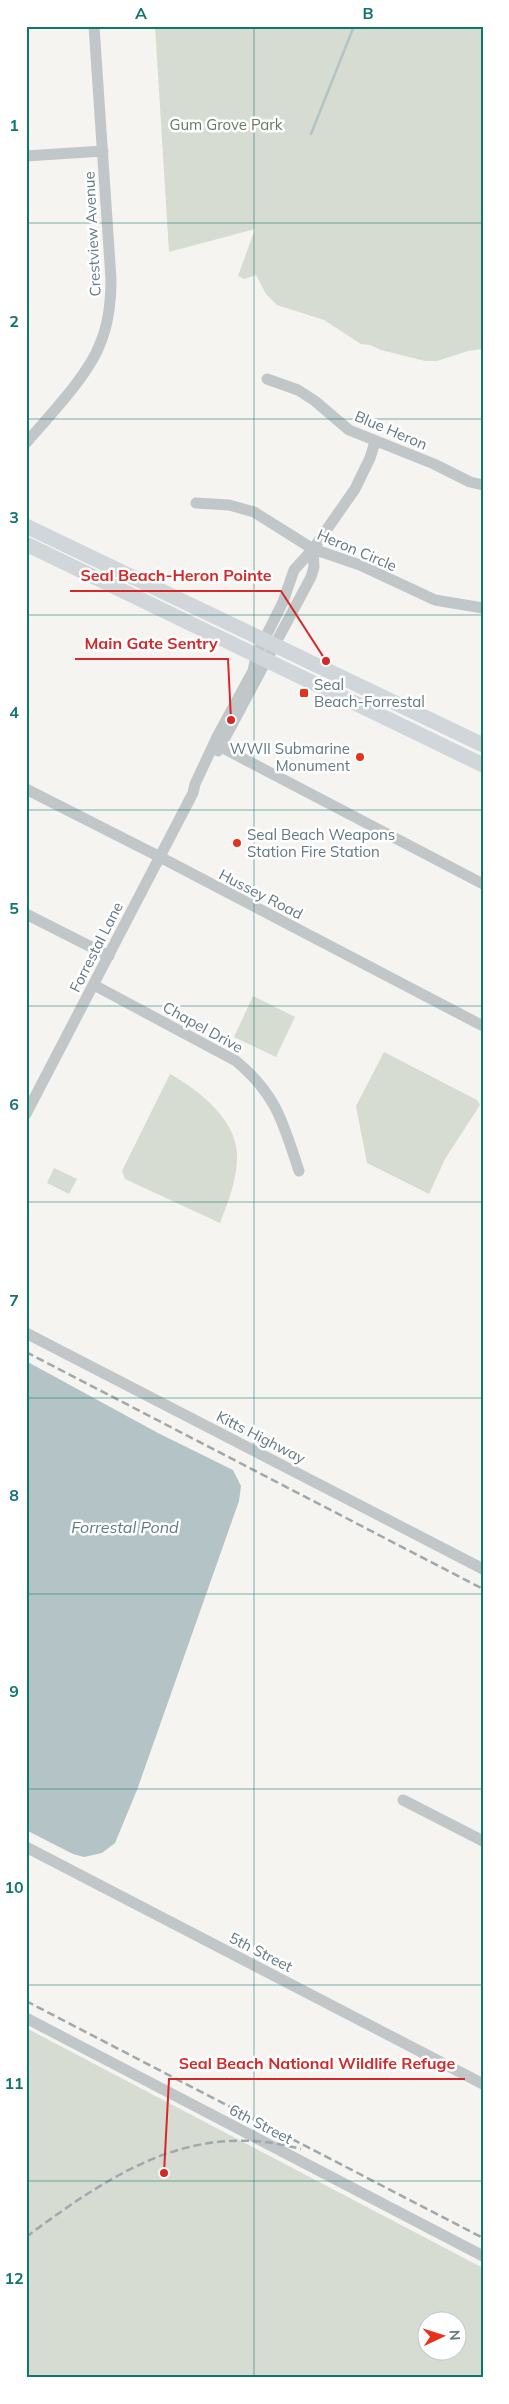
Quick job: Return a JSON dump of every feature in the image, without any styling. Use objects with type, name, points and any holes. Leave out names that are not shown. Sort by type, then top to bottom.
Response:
[{"type":"main road","points":[[26,526],[483,745]]},
{"type":"main road","points":[[26,544],[483,765]]},
{"type":"street","name":"Crestview Avenue","points":[[26,443],[89,368],[101,343],[110,307],[111,279],[94,26]]},
{"type":"street","points":[[26,156],[102,151]]},
{"type":"street","name":"Blue Heron","points":[[268,379],[298,390],[315,401],[349,430],[434,464],[470,482],[483,485]]},
{"type":"street","points":[[269,643],[294,570],[313,549],[355,489],[370,458],[375,442]]},
{"type":"street","name":"Heron Circle","points":[[196,503],[229,505],[254,512],[313,549],[360,565],[435,600],[483,608]]},
{"type":"street","points":[[261,658],[311,577],[314,567],[313,549]]},
{"type":"street","name":"Forrestal Lane","points":[[26,1114],[160,857],[194,789],[224,722],[261,658]]},
{"type":"street","name":"Forrestal Lane","points":[[194,789],[200,787],[221,747],[261,658]]},
{"type":"street","points":[[221,747],[483,884]]},
{"type":"street","name":"Hussey Road","points":[[26,789],[483,1026]]},
{"type":"street","points":[[26,914],[108,956]]},
{"type":"street","name":"Chapel Drive","points":[[94,985],[236,1061],[255,1077],[268,1093],[280,1114],[299,1172]]},
{"type":"street","name":"Kitts Highway","points":[[26,1332],[483,1569]]},
{"type":"street","points":[[403,1800],[483,1841]]},
{"type":"street","name":"5th Street","points":[[26,1847],[483,2084]]},
{"type":"street","name":"6th Street","points":[[26,2018],[483,2256]]},
{"type":"green space","name":"Gum Grove Park","points":[[155,26],[483,26],[483,349],[468,351],[437,361],[425,361],[361,344],[324,320],[277,305],[266,294],[256,275],[244,279],[238,276],[255,229],[169,252]]},
{"type":"green space","points":[[253,996],[295,1017],[276,1057],[234,1037]]},
{"type":"green space","points":[[384,1052],[477,1100],[480,1105],[445,1159],[429,1194],[367,1163],[356,1106]]},
{"type":"green space","points":[[170,1074],[205,1098],[225,1120],[232,1133],[236,1146],[237,1160],[235,1176],[220,1223],[125,1179],[122,1171]]},
{"type":"green space","points":[[54,1168],[77,1179],[69,1194],[47,1183]]},
{"type":"green space","points":[[26,2028],[483,2268],[483,2378],[26,2378]]},
{"type":"water","name":"Forrestal Pond","points":[[26,1361],[158,1433],[233,1470],[241,1486],[239,1501],[137,1790],[115,1843],[102,1853],[84,1857],[73,1854],[26,1830]]},
{"type":"waterway","points":[[311,134],[354,26]]},
{"type":"railway","points":[[26,1352],[483,1589]]},
{"type":"railway","points":[[26,2001],[483,2238]]},
{"type":"railway","points":[[26,2237],[57,2214],[121,2174],[154,2158],[188,2147],[223,2141],[261,2142],[301,2149]]},
{"type":"place","name":"Seal Beach-Heron Pointe","points":[[326,661]]},
{"type":"place","name":"Seal Beach-Forrestal","points":[[304,693]]},
{"type":"place","name":"Main Gate Sentry","points":[[231,720]]},
{"type":"place","name":"WWII Submarine Monument","points":[[360,757]]},
{"type":"place","name":"Seal Beach Weapons Station Fire Station","points":[[237,843]]},
{"type":"place","name":"Seal Beach National Wildlife Refuge","points":[[164,2173]]}]
